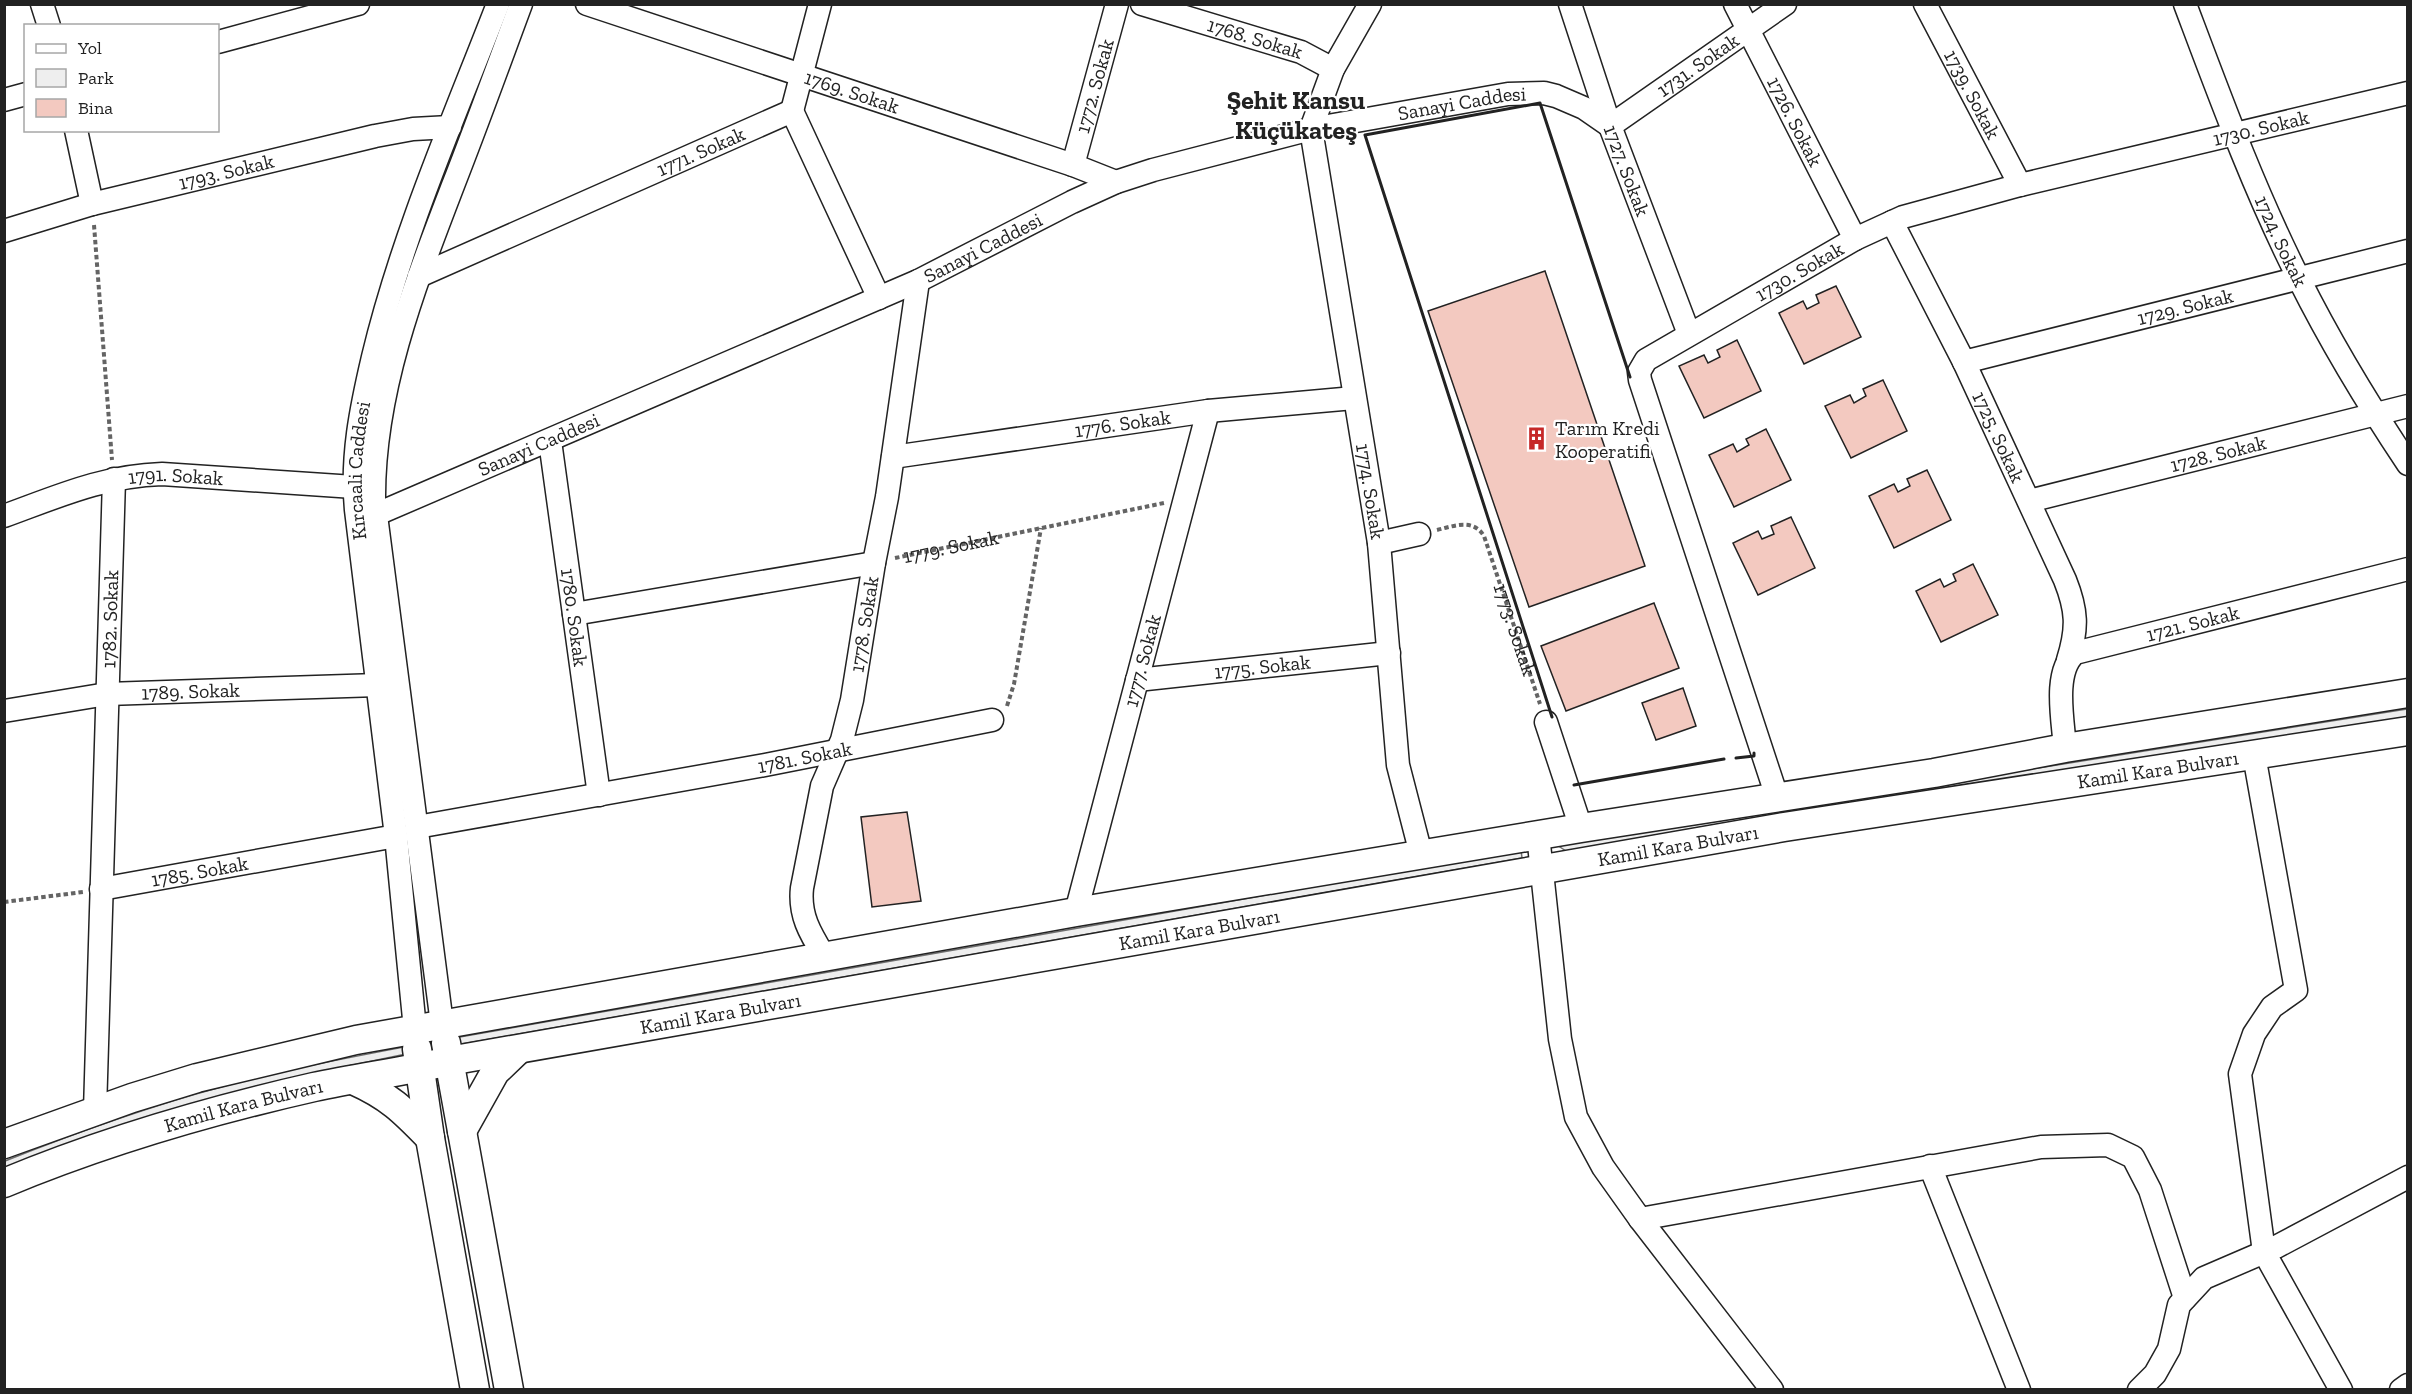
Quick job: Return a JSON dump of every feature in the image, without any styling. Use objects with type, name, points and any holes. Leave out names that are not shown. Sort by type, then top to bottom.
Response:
[{"type":"main road","name":"Kamil Kara Bulvarı","points":[[4,1144],[197,1078],[271,1059],[428,1026],[1076,912],[1581,828],[1934,773],[2065,748],[2408,693]]},
{"type":"main road","name":"Kamil Kara Bulvarı","points":[[4,1183],[97,1147],[185,1119],[241,1104],[449,1061],[1784,827],[2408,730]]},
{"type":"main road","points":[[428,1026],[449,1061],[509,1389]]},
{"type":"main road","points":[[428,1026],[419,1067],[476,1389]]},
{"type":"main road","points":[[462,1131],[495,1072],[518,1050]]},
{"type":"main road","points":[[353,1080],[381,1092],[430,1138]]},
{"type":"street","points":[[42,4],[47,24]]},
{"type":"street","points":[[219,42],[358,4]]},
{"type":"street","name":"Kırcaali Caddesi","points":[[428,1026],[396,836],[354,486],[358,425],[385,309],[450,127],[498,4]]},
{"type":"street","name":"Kırcaali Caddesi","points":[[428,1026],[417,827],[374,481],[383,411],[393,362],[419,276],[521,4]]},
{"type":"street","name":"1769. Sokak","points":[[587,4],[1073,165],[1116,182]]},
{"type":"street","points":[[820,4],[792,111],[879,298]]},
{"type":"street","name":"1772. Sokak","points":[[1073,165],[1117,4]]},
{"type":"street","name":"1768. Sokak","points":[[1142,4],[1300,52],[1333,69]]},
{"type":"street","points":[[1311,129],[1333,69],[1370,4]]},
{"type":"street","name":"1727. Sokak","points":[[1570,4],[1610,126],[1689,334]]},
{"type":"street","name":"1726. Sokak","points":[[1735,4],[1855,239]]},
{"type":"street","name":"1731. Sokak","points":[[1610,126],[1785,4]]},
{"type":"street","name":"1739. Sokak","points":[[1925,4],[2020,185]]},
{"type":"street","name":"1724. Sokak","points":[[2185,4],[2235,135],[2298,278],[2331,341],[2375,415],[2408,464]]},
{"type":"street","name":"Sanayi Caddesi","points":[[377,514],[918,281],[1072,201],[1116,182],[1153,170],[1311,129],[1508,94],[1544,93],[1570,101],[1610,126]]},
{"type":"street","name":"1730. Sokak","points":[[1777,797],[1640,380],[1641,365],[1689,334],[1855,239],[1892,222],[1933,208],[2020,185],[2408,93]]},
{"type":"street","points":[[4,100],[24,95]]},
{"type":"street","name":"1771. Sokak","points":[[419,276],[792,111]]},
{"type":"street","name":"1793. Sokak","points":[[4,231],[93,204],[375,136],[413,129],[450,127]]},
{"type":"street","name":"1774. Sokak","points":[[1311,129],[1379,543],[1398,765],[1421,854]]},
{"type":"street","points":[[76,132],[93,204]]},
{"type":"street","name":"1725. Sokak","points":[[1892,222],[1964,362],[2065,580],[2076,614],[2073,643],[2068,660]]},
{"type":"street","name":"1729. Sokak","points":[[1964,362],[2408,250]]},
{"type":"street","name":"1778. Sokak","points":[[824,956],[807,928],[801,901],[822,786],[842,740],[852,700],[893,457],[918,281]]},
{"type":"street","name":"1776. Sokak","points":[[893,457],[1208,411],[1354,398]]},
{"type":"street","name":"1728. Sokak","points":[[2029,501],[2408,406]]},
{"type":"street","name":"1777. Sokak","points":[[1076,912],[1208,411]]},
{"type":"street","name":"1780. Sokak","points":[[550,441],[599,795]]},
{"type":"street","name":"1791. Sokak","points":[[4,516],[76,489],[133,475],[162,474],[354,486]]},
{"type":"street","name":"1782. Sokak","points":[[95,1111],[114,478]]},
{"type":"street","points":[[1379,543],[1419,534]]},
{"type":"street","points":[[574,614],[874,563]]},
{"type":"street","name":"1721. Sokak","points":[[2068,660],[2075,653],[2091,647],[2408,569]]},
{"type":"street","name":"1775. Sokak","points":[[1137,680],[1389,653]]},
{"type":"street","points":[[2065,748],[2061,685],[2063,669],[2068,660]]},
{"type":"street","name":"1789. Sokak","points":[[4,711],[107,694],[378,685]]},
{"type":"street","name":"1781. Sokak","points":[[417,827],[836,752],[992,720]]},
{"type":"street","points":[[1546,722],[1581,828]]},
{"type":"street","points":[[2254,755],[2296,990],[2272,1007],[2254,1034],[2240,1074],[2264,1252],[2341,1389]]},
{"type":"street","points":[[1538,835],[1560,1039],[1576,1117],[1603,1167],[1640,1219],[1772,1389]]},
{"type":"street","name":"1785. Sokak","points":[[101,889],[396,836]]},
{"type":"street","points":[[1640,1219],[2041,1147],[2108,1145],[2133,1157],[2150,1190],[2186,1298]]},
{"type":"street","points":[[1930,1166],[2019,1389]]},
{"type":"street","points":[[2152,1384],[2169,1350],[2179,1305],[2204,1278],[2264,1252],[2408,1177]]},
{"type":"street","points":[[2401,1389],[2408,1385]]},
{"type":"path","points":[[93,204],[114,478]]},
{"type":"path","name":"1779. Sokak","points":[[874,563],[1185,499]]},
{"type":"path","name":"1773. Sokak","points":[[1419,534],[1468,524],[1479,528],[1484,536],[1546,722]]},
{"type":"path","points":[[992,720],[1002,715],[1014,684],[1041,528]]},
{"type":"path","points":[[4,902],[101,889]]},
{"type":"green space","points":[[2407,709],[2407,717],[1566,851],[1557,845]]},
{"type":"green space","points":[[1521,850],[1522,858],[456,1045],[454,1038]]},
{"type":"green space","points":[[404,1047],[406,1054],[305,1075],[5,1169],[5,1161],[166,1103],[266,1075]]},
{"type":"building","name":"Tarım Kredi Kooperatifi","points":[[1545,271],[1645,566],[1529,607],[1428,311]]},
{"type":"building","points":[[1836,286],[1861,337],[1804,364],[1779,313],[1803,301],[1807,309],[1819,303],[1816,295]]},
{"type":"building","points":[[1737,340],[1761,391],[1704,418],[1679,366],[1704,355],[1708,363],[1720,357],[1717,350]]},
{"type":"building","points":[[1883,380],[1907,431],[1851,458],[1825,406],[1850,395],[1854,403],[1866,396],[1863,389]]},
{"type":"building","points":[[1766,429],[1791,480],[1734,507],[1709,455],[1733,444],[1737,452],[1749,445],[1746,439]]},
{"type":"building","points":[[1927,470],[1951,520],[1894,548],[1869,496],[1894,484],[1898,492],[1910,486],[1907,479]]},
{"type":"building","points":[[1791,517],[1815,568],[1758,595],[1733,543],[1758,531],[1762,539],[1774,534],[1771,526]]},
{"type":"building","points":[[1973,564],[1998,615],[1941,642],[1916,591],[1940,579],[1944,587],[1956,581],[1953,574]]},
{"type":"building","points":[[1654,603],[1679,668],[1566,711],[1541,646]]},
{"type":"building","points":[[1683,688],[1696,726],[1656,740],[1642,703]]},
{"type":"building","points":[[907,812],[921,901],[872,907],[861,817]]},
{"type":"wall","points":[[1552,717],[1365,135],[1540,103],[1630,377]]},
{"type":"wall","points":[[1736,758],[1754,756],[1754,753]]},
{"type":"wall","points":[[1574,785],[1724,759]]},
{"type":"place","name":"Tarım Kredi Kooperatifi","points":[[1537,439]]},
{"type":"district","name":"Şehit Kansu Küçükateş","points":[[1296,115]]}]
